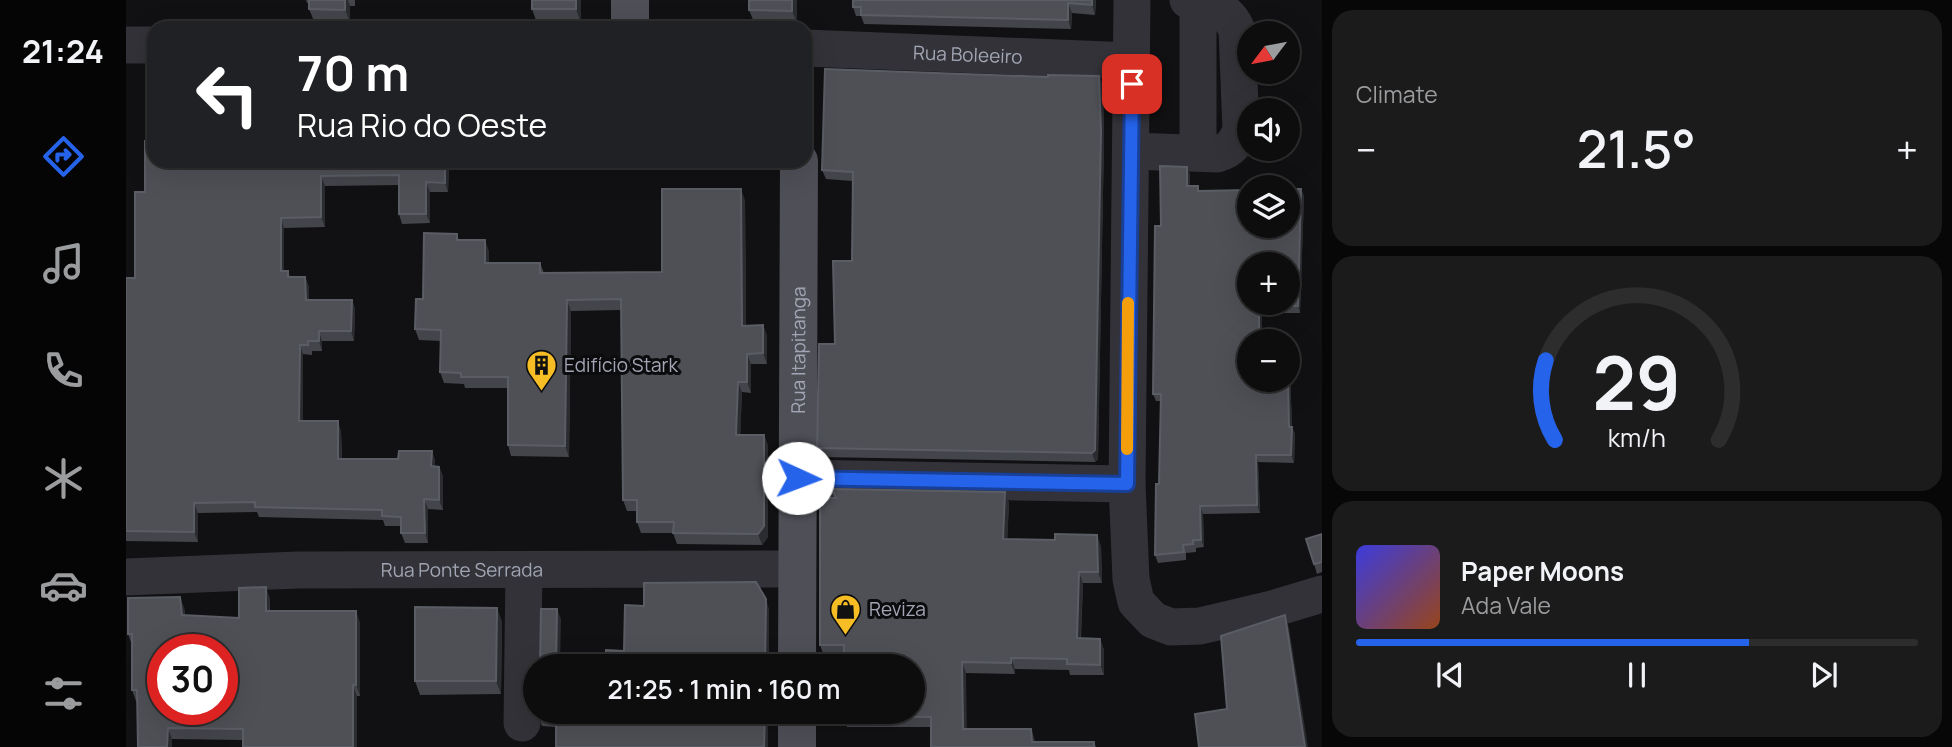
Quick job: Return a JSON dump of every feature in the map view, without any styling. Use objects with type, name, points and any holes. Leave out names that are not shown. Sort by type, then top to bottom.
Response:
[{"type":"main road","points":[[630,0],[630,21]]},
{"type":"main road","name":"Rua Itapitanga","points":[[797,654],[799,168]]},
{"type":"main road","points":[[797,724],[797,747]]},
{"type":"street","points":[[1132,0],[1127,484],[1131,579],[1136,602],[1153,620],[1171,627],[1200,626],[1322,594]]},
{"type":"street","points":[[1131,151],[1198,153],[1193,1]]},
{"type":"street","points":[[126,45],[147,45]]},
{"type":"street","name":"Rua Boleeiro","points":[[812,48],[1132,61]]},
{"type":"street","points":[[798,478],[1127,484]]},
{"type":"street","name":"Rua Ponte Serrada","points":[[126,577],[298,570],[797,569]]},
{"type":"street","points":[[522,723],[524,570]]},
{"type":"building","points":[[309,0],[345,0],[345,10],[309,9]]},
{"type":"building","points":[[532,0],[576,0],[576,9],[532,9]]},
{"type":"building","points":[[749,0],[792,0],[792,11],[749,10]]},
{"type":"building","points":[[853,0],[1092,0],[1092,5],[1068,3],[1068,20],[861,15],[861,7],[853,7]]},
{"type":"building","points":[[825,69],[1048,77],[1099,76],[1101,131],[1095,450],[1092,453],[817,448],[819,344],[835,344],[833,261],[852,261],[853,172],[822,170]]},
{"type":"building","points":[[145,141],[147,168],[445,168],[445,183],[426,182],[426,214],[399,214],[399,175],[321,176],[321,217],[281,218],[281,271],[288,271],[288,277],[305,277],[306,300],[352,300],[351,331],[319,331],[319,341],[308,341],[308,345],[300,345],[299,421],[338,421],[338,459],[398,459],[399,451],[432,451],[431,466],[439,467],[439,500],[424,499],[425,533],[401,533],[401,517],[382,516],[382,510],[255,507],[255,502],[194,503],[194,532],[126,531],[126,278],[135,278],[135,192],[145,192]]},
{"type":"building","points":[[1160,166],[1187,167],[1187,186],[1198,186],[1198,191],[1237,190],[1237,238],[1300,238],[1299,252],[1237,252],[1237,315],[1259,315],[1259,329],[1237,329],[1237,392],[1288,392],[1289,427],[1292,427],[1291,455],[1256,455],[1257,505],[1200,506],[1201,540],[1193,540],[1193,544],[1183,545],[1184,552],[1155,555],[1161,394],[1153,394],[1155,226],[1161,226]]},
{"type":"building","points":[[662,189],[741,189],[742,326],[763,325],[763,353],[747,354],[747,382],[738,382],[736,435],[764,435],[764,526],[758,534],[673,533],[674,522],[637,522],[637,500],[623,500],[621,299],[567,300],[565,446],[508,445],[508,377],[461,377],[461,373],[440,372],[441,330],[415,329],[416,299],[423,299],[424,233],[457,234],[457,240],[485,240],[485,263],[540,263],[540,273],[662,272]]},
{"type":"building","points":[[832,489],[1005,492],[1003,539],[1055,540],[1055,534],[1097,535],[1098,572],[1079,572],[1077,638],[1100,639],[1100,665],[1067,664],[1067,659],[1011,658],[1011,663],[962,662],[963,729],[1031,729],[1032,742],[1094,742],[1094,747],[931,747],[931,717],[925,717],[925,654],[844,654],[844,645],[820,645],[820,498],[836,498]]},
{"type":"building","points":[[1322,534],[1322,562],[1314,564],[1306,539]]},
{"type":"building","points":[[756,582],[766,599],[765,654],[606,654],[606,650],[624,651],[625,605],[644,606],[644,583]]},
{"type":"building","points":[[266,587],[266,611],[356,611],[353,747],[243,747],[243,729],[168,728],[167,747],[138,747],[137,690],[132,690],[132,634],[128,634],[128,598],[180,597],[182,615],[239,618],[239,588]]},
{"type":"building","points":[[415,607],[497,608],[496,681],[415,681]]},
{"type":"building","points":[[541,609],[557,609],[556,654],[540,654]]},
{"type":"building","points":[[1285,615],[1305,747],[1199,747],[1195,714],[1227,709],[1221,636]]},
{"type":"building","points":[[556,724],[765,724],[764,747],[556,747]]},
{"type":"slow traffic","points":[[1127,449],[1128,303]]},
{"type":"place","name":"Edifício Stark","points":[[541,392]]},
{"type":"place","name":"Reviza","points":[[846,636]]},
{"type":"route","points":[[798,478],[1127,484],[1132,84]]}]
